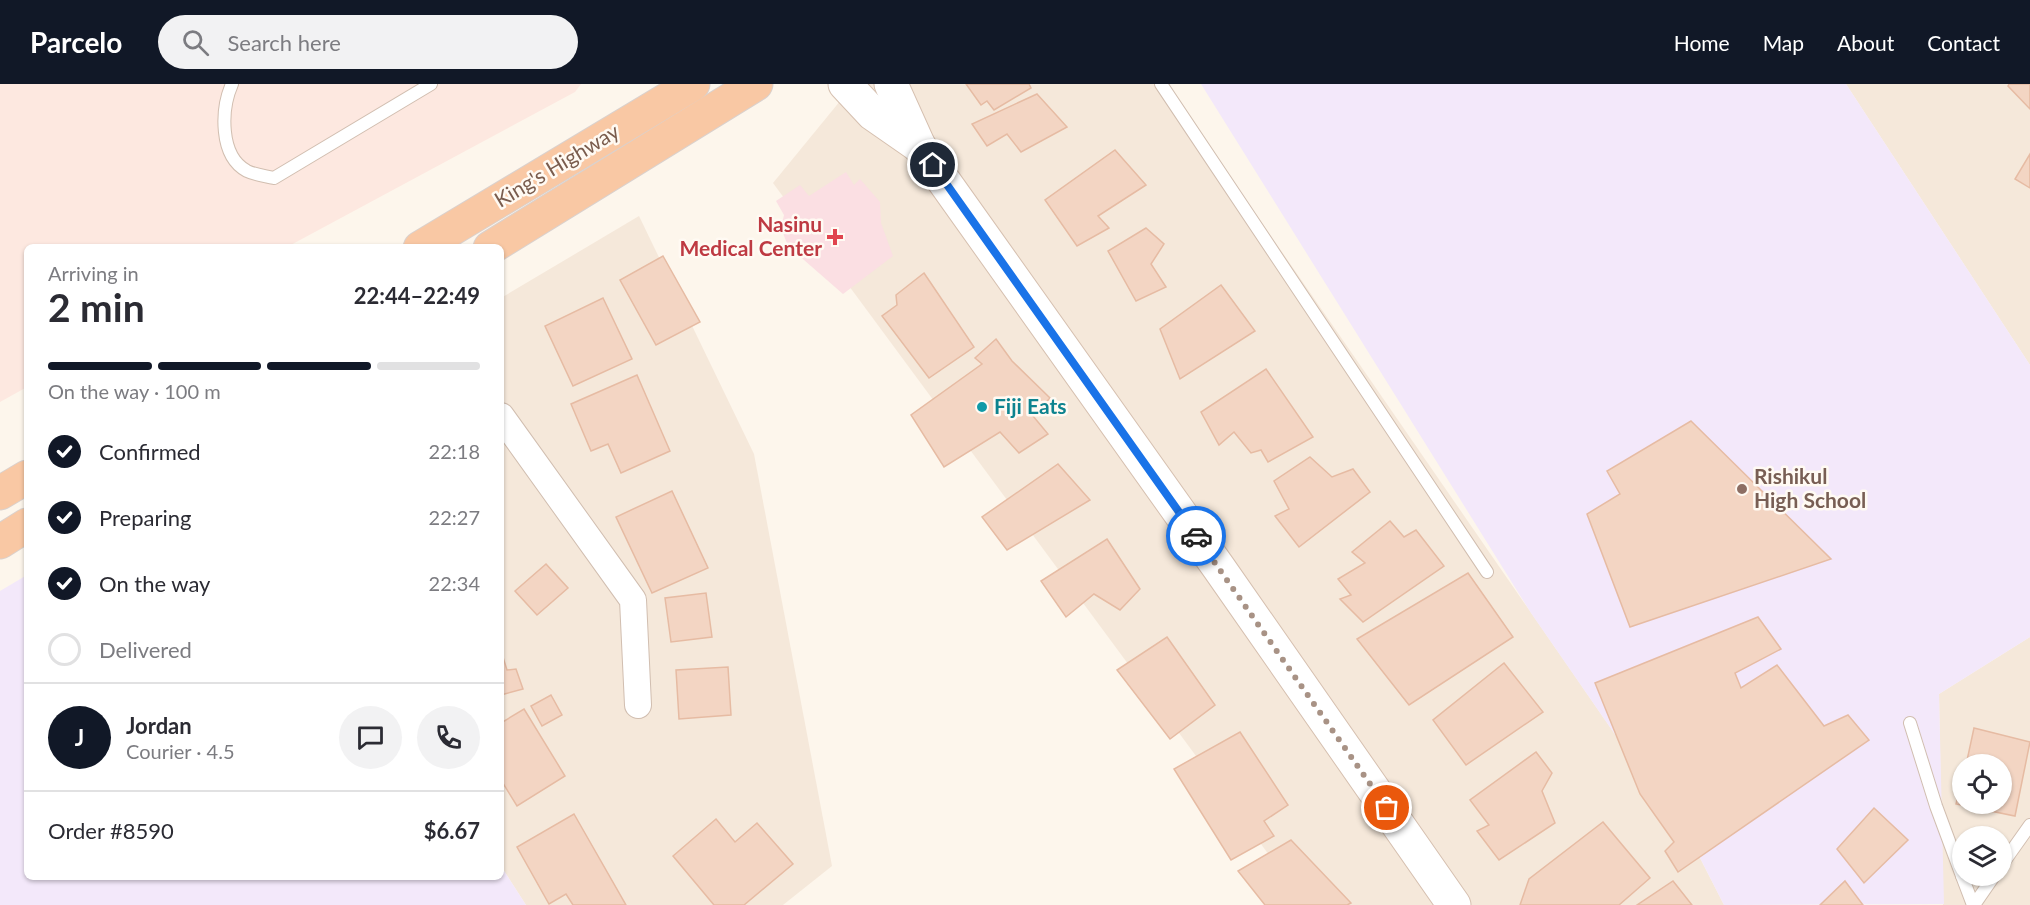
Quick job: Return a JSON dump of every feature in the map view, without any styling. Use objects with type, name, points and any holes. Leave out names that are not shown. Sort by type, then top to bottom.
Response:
[{"type":"highway","name":"King's Highway","points":[[427,244],[693,84]]},
{"type":"highway","name":"King's Highway","points":[[496,244],[756,84]]},
{"type":"highway","points":[[0,493],[24,479]]},
{"type":"highway","points":[[0,542],[24,527]]},
{"type":"main road","points":[[845,84],[873,114],[919,146]]},
{"type":"main road","points":[[891,84],[919,146],[1219,567],[1454,905]]},
{"type":"street","points":[[504,420],[633,600],[638,705]]},
{"type":"lane","points":[[232,84],[226,98],[225,120],[227,145],[234,161],[248,171],[274,178],[431,84]]},
{"type":"lane","points":[[1161,84],[1487,572]]},
{"type":"lane","points":[[1910,723],[1952,849]]},
{"type":"lane","points":[[2012,850],[2030,825]]},
{"type":"lane","points":[[1966,886],[1974,905]]},
{"type":"lane","points":[[1974,905],[1987,886]]},
{"type":"shaded area","points":[[0,84],[581,84],[575,92],[293,244],[24,244],[24,389],[0,402]]},
{"type":"shaded area","name":"Nasinu Medical Center","points":[[854,84],[1166,84],[1699,856],[1724,905],[1306,905],[773,183]]},
{"type":"shaded area","name":"Rishikul High School","points":[[1201,84],[1846,84],[2030,365],[2030,637],[1939,694],[1944,904],[1724,905],[1699,856],[1531,613]]},
{"type":"shaded area","points":[[1846,84],[2030,84],[2030,365]]},
{"type":"shaded area","name":"Nasinu Medical Center","points":[[846,172],[854,185],[860,179],[880,202],[881,223],[893,256],[843,294],[788,246],[781,228],[784,215],[776,201],[800,185],[809,196]]},
{"type":"shaded area","points":[[639,216],[754,454],[832,866],[783,905],[526,905],[504,871],[504,296]]},
{"type":"shaded area","points":[[24,577],[24,880],[504,880],[504,871],[526,905],[0,905],[0,591]]},
{"type":"shaded area","points":[[2030,637],[2030,905],[1943,905],[1939,694]]},
{"type":"building","points":[[966,84],[1029,84],[1031,88],[994,110],[987,101],[981,105]]},
{"type":"building","points":[[2009,84],[2030,84],[2030,109],[2008,86]]},
{"type":"building","points":[[1037,94],[1067,127],[1021,152],[1007,134],[987,146],[972,124]]},
{"type":"building","points":[[1115,150],[1146,185],[1098,216],[1109,228],[1077,246],[1045,200]]},
{"type":"building","points":[[2030,154],[2030,188],[2015,179]]},
{"type":"building","points":[[1146,228],[1164,244],[1151,264],[1166,287],[1136,301],[1108,251]]},
{"type":"building","points":[[663,256],[700,322],[656,345],[620,280]]},
{"type":"building","points":[[924,273],[974,347],[929,378],[882,316],[897,305],[896,295]]},
{"type":"building","points":[[1221,285],[1255,331],[1180,379],[1160,329]]},
{"type":"building","points":[[603,298],[632,359],[573,386],[545,326]]},
{"type":"building","name":"Fiji Eats","points":[[996,339],[1012,361],[1050,398],[1033,416],[1048,434],[1019,453],[1000,432],[944,467],[911,415],[982,364],[975,358]]},
{"type":"building","points":[[1266,369],[1313,437],[1268,462],[1261,450],[1251,453],[1234,432],[1219,445],[1201,412]]},
{"type":"building","points":[[637,375],[670,451],[621,473],[608,444],[591,451],[571,404]]},
{"type":"building","points":[[1691,421],[1831,559],[1630,627],[1587,514],[1620,494],[1607,471]]},
{"type":"building","points":[[1310,457],[1332,477],[1353,469],[1370,492],[1299,547],[1275,516],[1289,509],[1274,481]]},
{"type":"building","points":[[1058,464],[1090,500],[1007,550],[982,517]]},
{"type":"building","points":[[672,491],[708,568],[652,593],[616,517]]},
{"type":"building","points":[[1390,521],[1404,537],[1416,530],[1444,566],[1363,622],[1340,599],[1351,595],[1338,579],[1365,563],[1352,552]]},
{"type":"building","points":[[1107,539],[1140,589],[1120,610],[1094,594],[1066,617],[1041,581]]},
{"type":"building","points":[[546,564],[568,588],[537,615],[515,591]]},
{"type":"building","points":[[1468,573],[1513,637],[1409,705],[1357,639]]},
{"type":"building","points":[[706,593],[712,637],[671,642],[665,598]]},
{"type":"building","points":[[1758,617],[1781,649],[1735,673],[1741,688],[1777,665],[1824,726],[1848,715],[1869,740],[1678,872],[1665,851],[1674,842],[1640,794],[1595,683]]},
{"type":"building","points":[[1167,637],[1215,705],[1170,739],[1117,670]]},
{"type":"building","points":[[504,660],[507,670],[516,669],[523,689],[504,694]]},
{"type":"building","points":[[1504,663],[1543,712],[1466,765],[1433,720]]},
{"type":"building","points":[[728,667],[731,715],[679,719],[676,670]]},
{"type":"building","points":[[551,695],[562,715],[542,726],[531,706]]},
{"type":"building","points":[[524,709],[565,776],[517,806],[504,785],[504,721]]},
{"type":"building","points":[[1974,728],[2030,742],[2015,816],[2005,814],[2012,814],[2012,754],[1968,754]]},
{"type":"building","points":[[1240,732],[1288,805],[1264,821],[1274,836],[1231,860],[1174,769]]},
{"type":"building","points":[[1536,752],[1552,773],[1542,791],[1555,823],[1499,860],[1477,831],[1489,825],[1470,800]]},
{"type":"building","points":[[1874,808],[1908,840],[1864,883],[1837,849]]},
{"type":"building","points":[[574,814],[626,905],[573,905],[566,894],[549,904],[517,847]]},
{"type":"building","points":[[716,819],[735,842],[757,823],[793,864],[744,905],[714,905],[673,856]]},
{"type":"building","points":[[1603,822],[1650,878],[1619,905],[1520,905],[1529,879]]},
{"type":"building","points":[[1291,840],[1351,903],[1347,905],[1265,905],[1238,871]]},
{"type":"building","points":[[1673,881],[1692,905],[1637,905]]},
{"type":"building","points":[[1845,881],[1863,905],[1820,905]]},
{"type":"way so far","points":[[1196,536],[1387,808]]},
{"type":"place","name":"Nasinu Medical Center","points":[[835,237]]},
{"type":"place","name":"Fiji Eats","points":[[982,407]]},
{"type":"place","name":"Rishikul High School","points":[[1742,489]]},
{"type":"route","points":[[933,165],[1196,536]]}]
